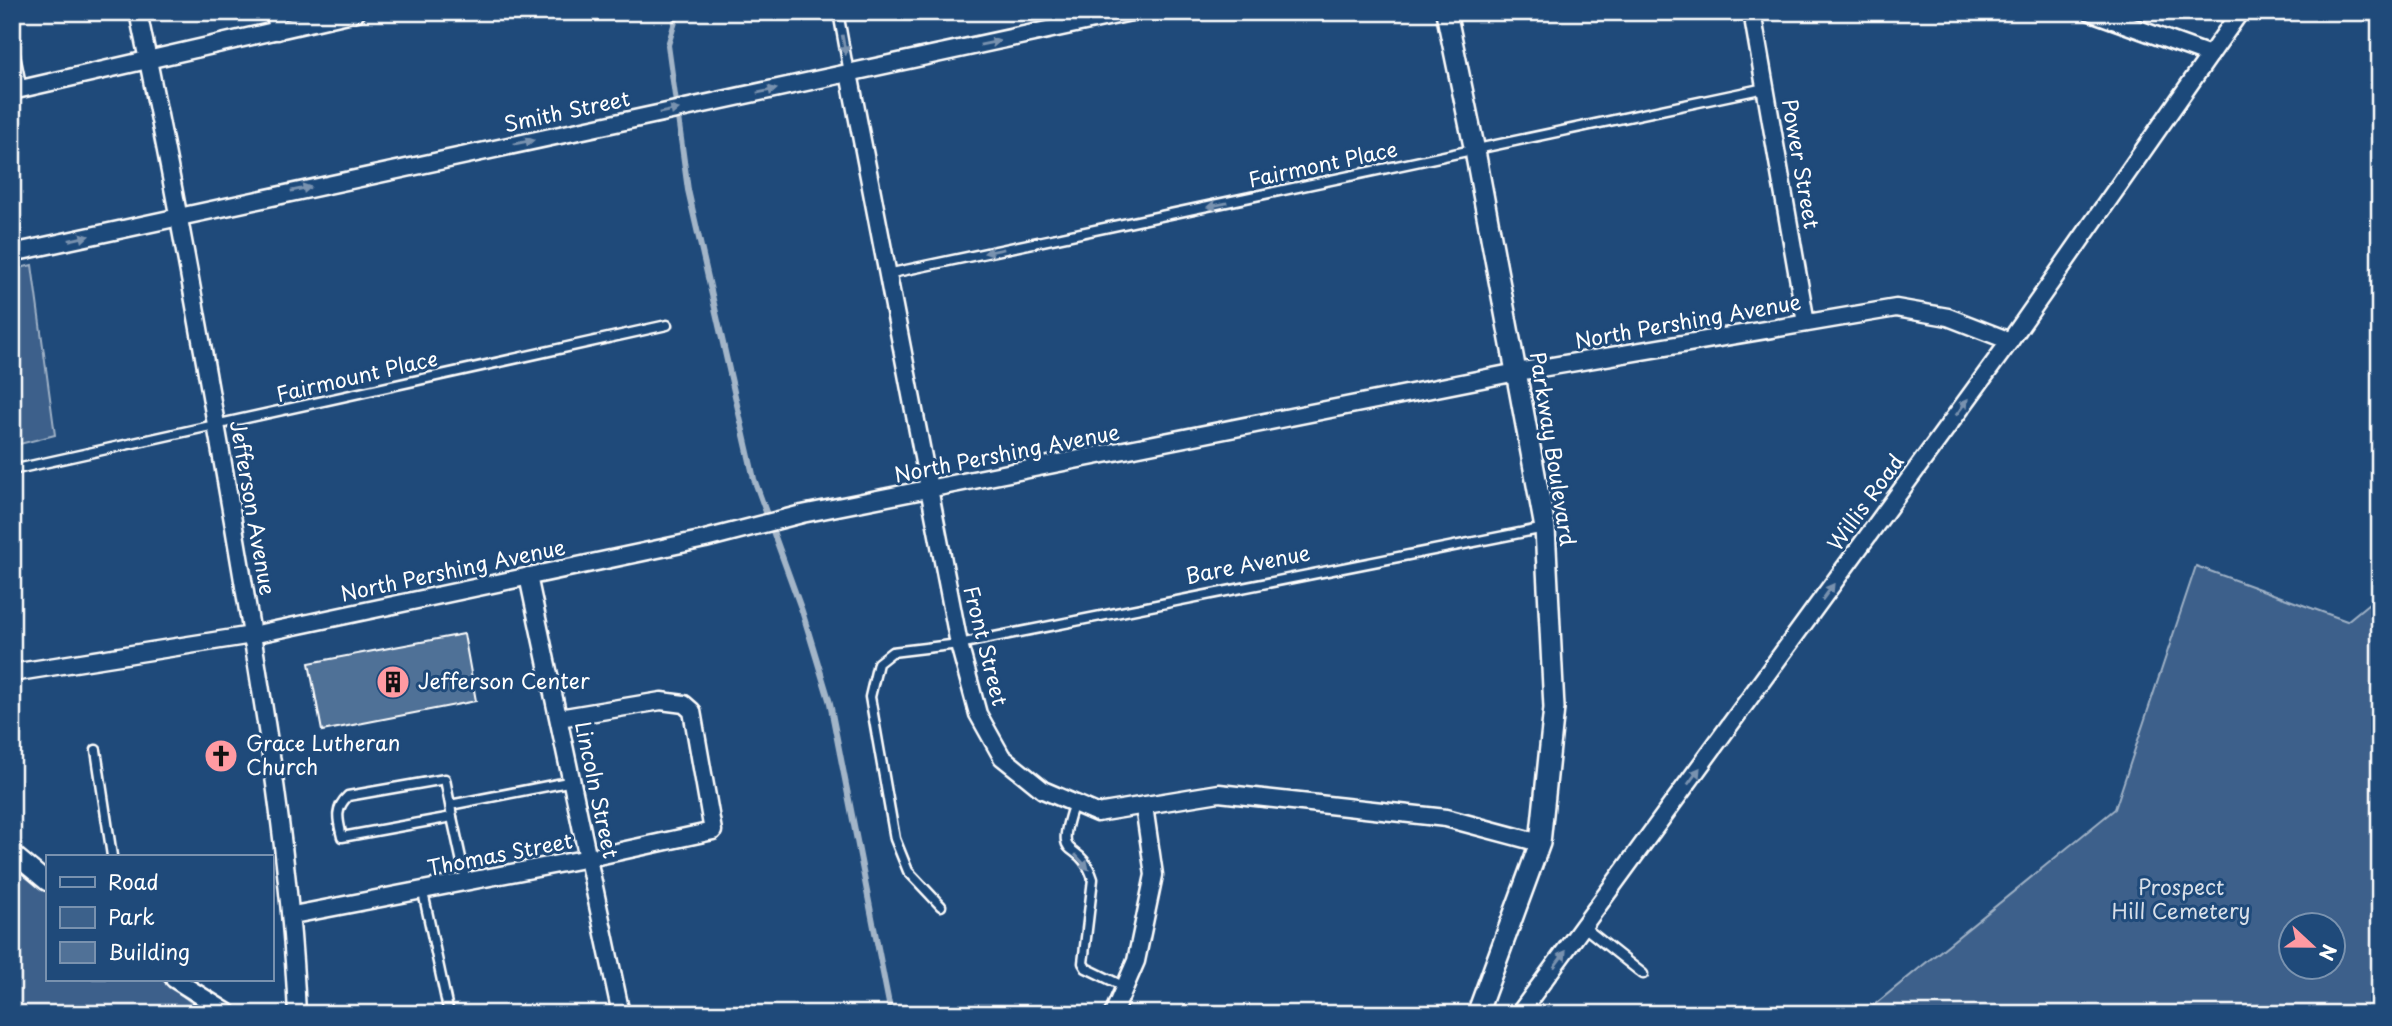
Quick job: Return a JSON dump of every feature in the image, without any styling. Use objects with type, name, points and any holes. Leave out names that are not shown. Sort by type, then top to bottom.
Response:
[{"type":"street","name":"Jefferson Avenue","points":[[138,12],[180,215],[252,635],[293,915],[297,1014]]},
{"type":"street","points":[[275,12],[278,31]]},
{"type":"street","points":[[17,90],[357,12]]},
{"type":"street","name":"Smith Street","points":[[12,253],[1131,12]]},
{"type":"street","name":"Parkway Boulevard","points":[[1446,12],[1475,150],[1545,528],[1554,708],[1540,843],[1476,1014]]},
{"type":"street","name":"Power Street","points":[[1752,12],[1806,323]]},
{"type":"street","points":[[2091,12],[2210,55]]},
{"type":"street","name":"Willis Road","points":[[1519,1014],[2010,341],[2240,12]]},
{"type":"street","name":"Front Street","points":[[849,73],[959,645],[978,715],[1002,757],[1043,790],[1097,813],[1219,793],[1446,818],[1540,843]]},
{"type":"street","name":"North Pershing Avenue","points":[[12,673],[252,635],[705,539],[802,514],[930,491],[1517,372],[1896,308],[1948,317],[2010,341]]},
{"type":"street","name":"Lincoln Street","points":[[528,576],[621,1014]]},
{"type":"street","name":"Thomas Street","points":[[293,915],[589,859],[713,831],[692,711],[684,704],[661,701],[559,718]]},
{"type":"street","points":[[1113,1014],[1136,961],[1154,875],[1144,806]]},
{"type":"street","points":[[12,853],[46,881]]},
{"type":"street","points":[[177,981],[230,1014]]},
{"type":"lane","points":[[838,14],[849,73]]},
{"type":"lane","points":[[12,41],[17,90]]},
{"type":"lane","name":"Fairmont Place","points":[[887,274],[1765,88]]},
{"type":"lane","name":"Fairmount Place","points":[[12,470],[216,427],[667,325]]},
{"type":"lane","name":"Bare Avenue","points":[[941,906],[908,871],[895,839],[870,697],[878,663],[892,652],[959,645],[1545,528]]},
{"type":"lane","points":[[96,750],[112,855]]},
{"type":"lane","points":[[452,817],[342,837],[337,814],[339,805],[348,796],[446,779],[466,881]]},
{"type":"lane","points":[[450,805],[573,781]]},
{"type":"lane","points":[[1074,803],[1063,834],[1064,843],[1091,872],[1093,879],[1083,963],[1086,968],[1125,987]]},
{"type":"lane","points":[[423,892],[449,1014]]},
{"type":"lane","points":[[1584,927],[1643,974]]},
{"type":"green space","points":[[32,265],[55,435],[12,446],[12,270]]},
{"type":"green space","name":"Prospect Hill Cemetery","points":[[2196,566],[2347,621],[2380,594],[2380,1014],[1863,1014],[2115,809]]},
{"type":"green space","points":[[12,863],[46,889],[46,981],[164,981],[206,1014],[12,1014]]},
{"type":"building","points":[[12,621],[17,643],[12,644]]},
{"type":"building","name":"Jefferson Center","points":[[464,634],[476,701],[322,731],[309,663]]},
{"type":"waterway","points":[[678,12],[668,45],[688,190],[754,479],[802,611],[830,703],[891,1014]]},
{"type":"place","name":"Jefferson Center","points":[[393,682]]},
{"type":"place","name":"Grace Lutheran Church","points":[[221,756]]}]
